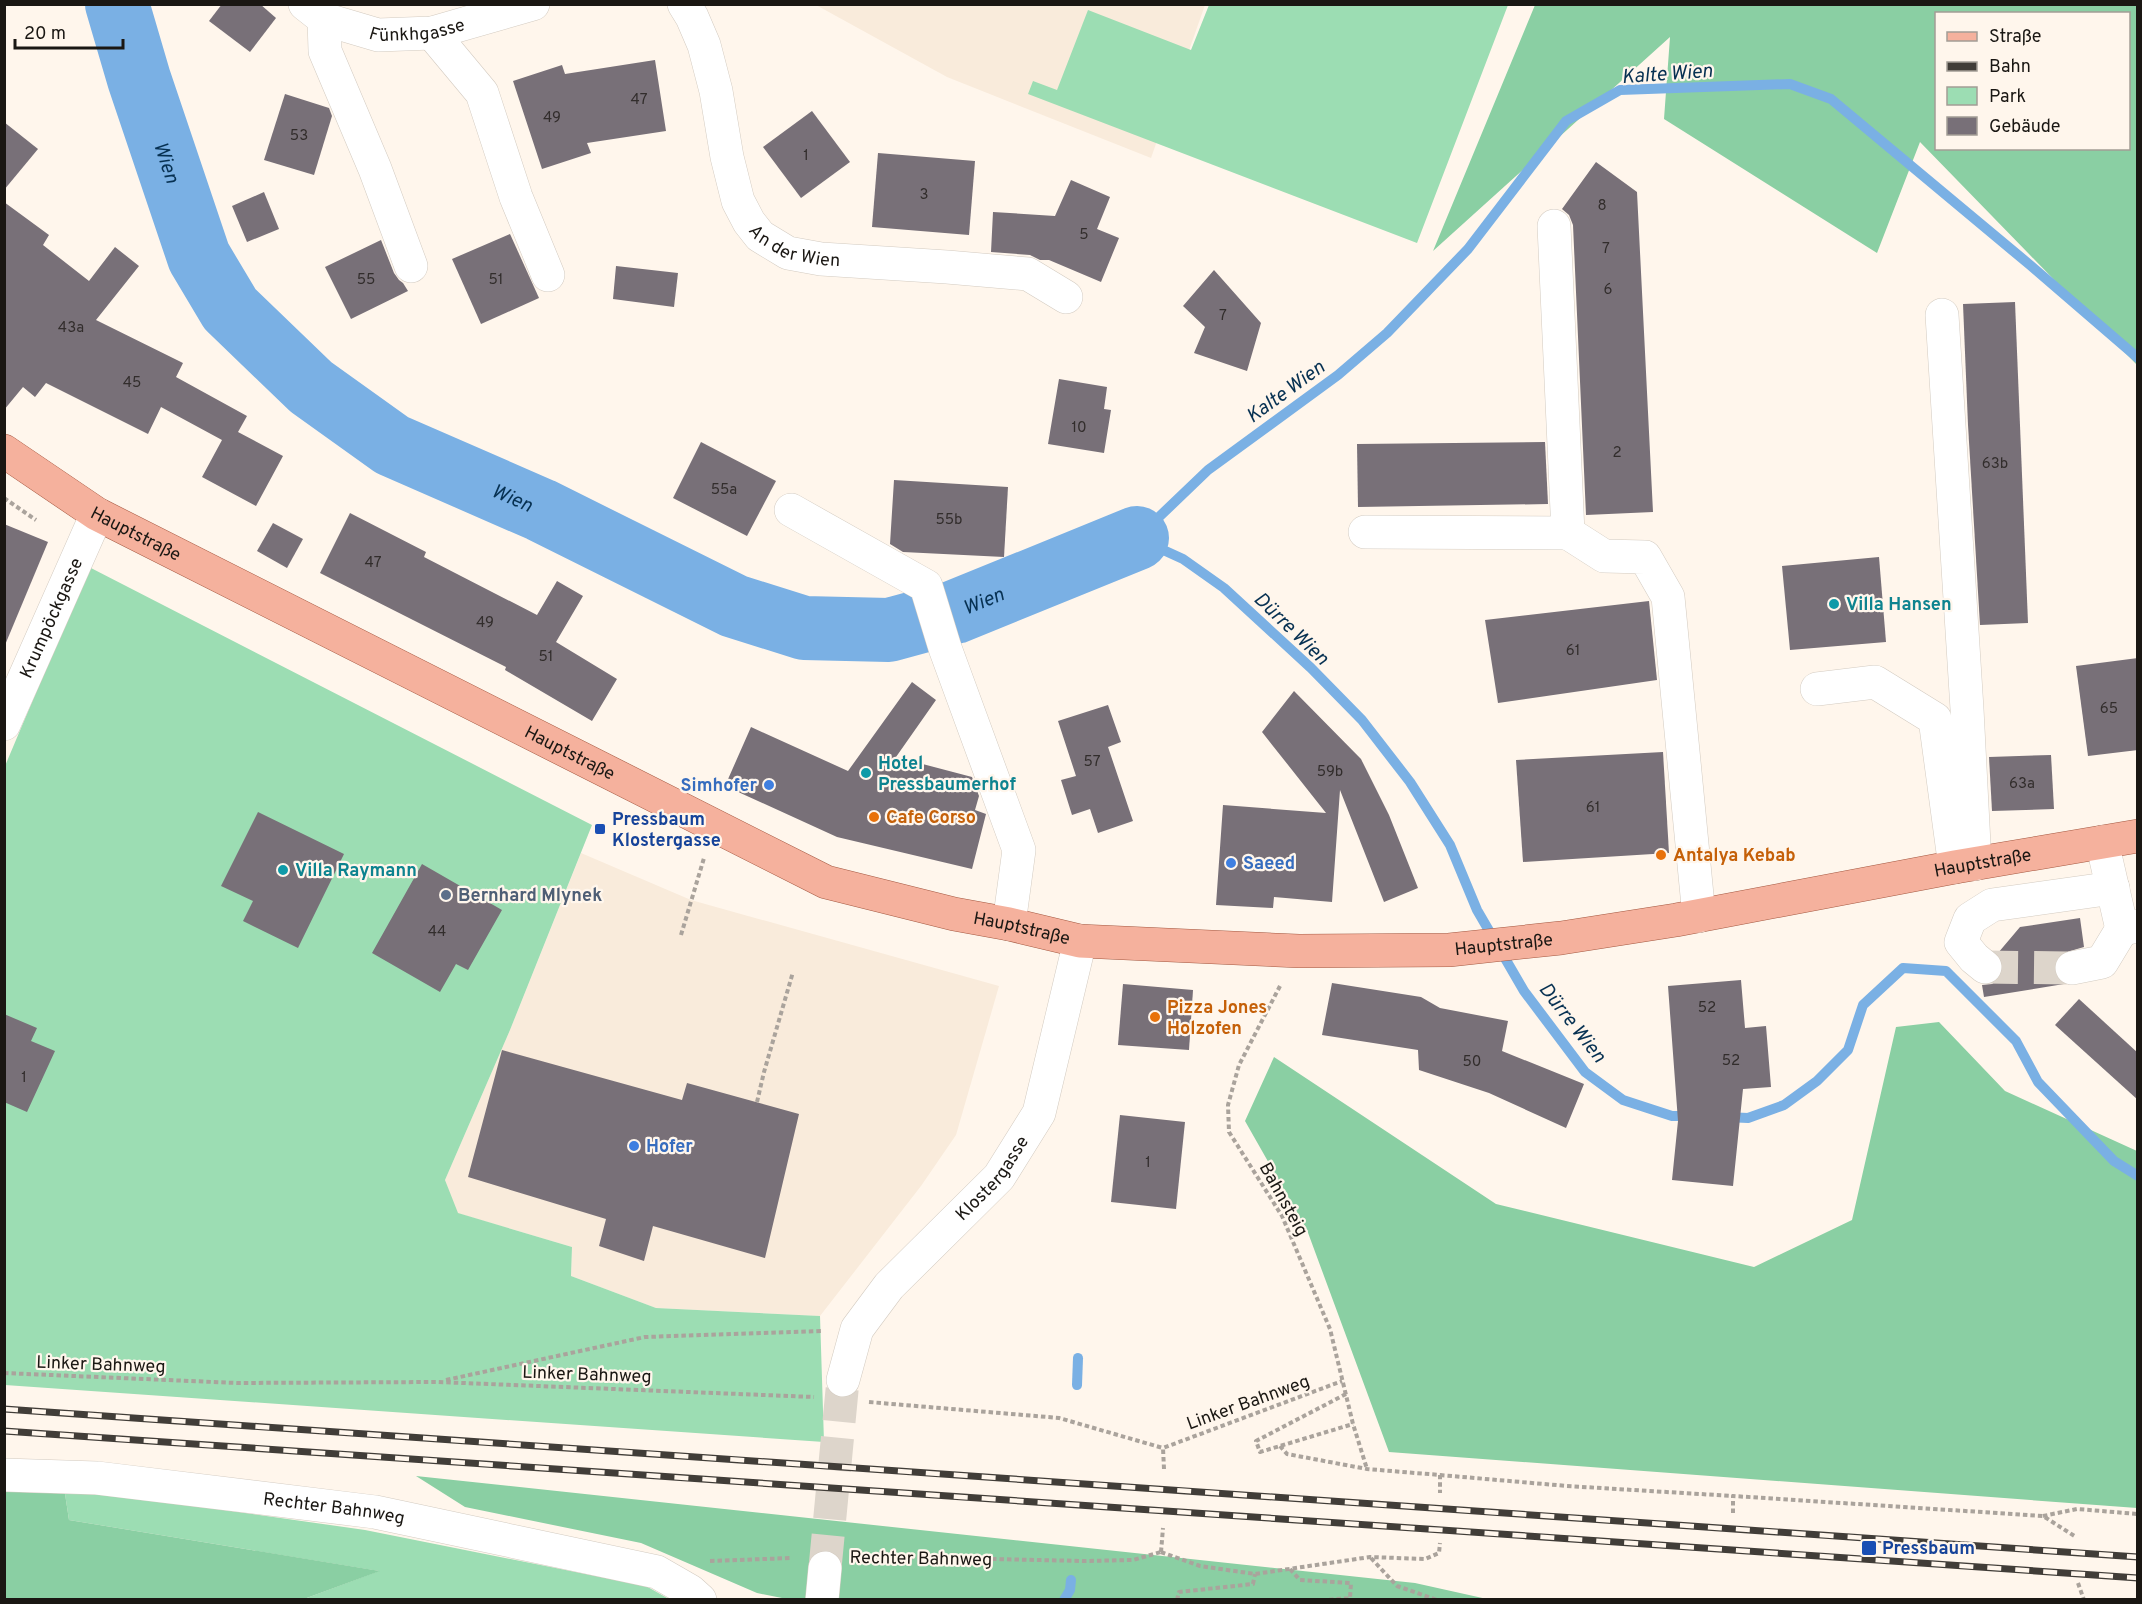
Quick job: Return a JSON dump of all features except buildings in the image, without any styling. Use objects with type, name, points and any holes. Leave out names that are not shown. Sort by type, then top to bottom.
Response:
[{"type":"main road","name":"Hauptstraße","points":[[4,451],[97,514],[826,882],[954,914],[1080,941],[1299,951],[1449,950],[1561,938],[1699,916],[2138,836]]},
{"type":"street","name":"Fünkhgasse","points":[[315,12],[378,34],[432,33],[485,11],[532,4]]},
{"type":"street","name":"An der Wien","points":[[684,4],[704,45],[716,91],[727,157],[738,201],[749,222],[760,236],[788,253],[821,260],[1028,274],[1066,297]]},
{"type":"street","points":[[315,12],[325,51],[375,169],[411,266]]},
{"type":"street","points":[[432,33],[482,93],[516,197],[548,275]]},
{"type":"street","points":[[1554,226],[1568,533]]},
{"type":"street","points":[[1942,315],[1967,709],[1965,866]]},
{"type":"street","points":[[791,510],[926,586],[945,648],[1019,850],[1009,924]]},
{"type":"street","name":"Krumpöckgasse","points":[[4,724],[97,514]]},
{"type":"street","points":[[1365,532],[1568,533],[1604,556],[1645,557],[1668,597],[1699,916]]},
{"type":"street","points":[[1816,689],[1875,682],[1935,719],[1965,866]]},
{"type":"street","points":[[2072,968],[2102,962],[2130,927],[2113,888],[2103,842]]},
{"type":"street","points":[[1985,968],[1961,942],[1970,919],[1992,905],[2113,888]]},
{"type":"street","name":"Klostergasse","points":[[832,1389],[857,1329],[889,1286],[999,1177],[1039,1113],[1080,941]]},
{"type":"street","name":"Rechter Bahnweg","points":[[4,1475],[97,1478],[375,1512],[657,1572],[700,1599]]},
{"type":"path","points":[[4,498],[36,520]]},
{"type":"path","points":[[681,935],[698,876]]},
{"type":"path","name":"Bahnsteig","points":[[1299,951],[1239,1065],[1228,1105],[1229,1132],[1282,1216],[1330,1329],[1353,1424],[1367,1469]]},
{"type":"path","points":[[757,1102],[794,972]]},
{"type":"path","points":[[438,1382],[645,1337],[857,1329]]},
{"type":"path","name":"Linker Bahnweg","points":[[4,1373],[237,1383],[438,1382],[786,1394],[832,1389]]},
{"type":"path","name":"Linker Bahnweg","points":[[1163,1448],[1342,1381]]},
{"type":"path","points":[[1346,1394],[1256,1441],[1260,1452],[1353,1424]]},
{"type":"path","points":[[869,1402],[1059,1418],[1163,1448],[1164,1469]]},
{"type":"path","points":[[1280,1446],[1287,1454],[1367,1469],[1567,1486],[2043,1516],[2077,1509],[2138,1514]]},
{"type":"path","points":[[1440,1475],[1440,1493]]},
{"type":"path","points":[[1733,1496],[1733,1513]]},
{"type":"path","points":[[2043,1516],[2076,1537]]},
{"type":"path","points":[[1163,1528],[1161,1552],[1200,1566],[1255,1574],[1370,1557],[1425,1559],[1439,1553],[1440,1543]]},
{"type":"path","name":"Rechter Bahnweg","points":[[832,1575],[882,1555],[1084,1561],[1133,1560],[1161,1552]]},
{"type":"path","points":[[1370,1557],[1397,1586],[1437,1599]]},
{"type":"path","points":[[657,1572],[689,1562],[793,1558]]},
{"type":"path","points":[[1290,1569],[1300,1580],[1351,1583],[1350,1598],[1324,1599]]},
{"type":"path","points":[[1176,1599],[1179,1592],[1253,1584],[1255,1574]]},
{"type":"path","points":[[2078,1583],[2084,1599]]},
{"type":"shaded area","points":[[816,5],[1205,5],[1151,158],[947,77]]},
{"type":"shaded area","points":[[581,853],[691,900],[999,986],[956,1135],[921,1186],[820,1316],[656,1308],[571,1276],[572,1247],[457,1213],[445,1180],[510,1030]]},
{"type":"green space","points":[[1209,5],[1508,5],[1417,243],[1028,94],[1033,81],[1057,90],[1088,10],[1191,50]]},
{"type":"green space","points":[[1535,5],[2137,5],[2137,365],[1920,142],[1877,253],[1664,119],[1670,37],[1433,251]]},
{"type":"green space","points":[[89,567],[592,825],[510,1030],[445,1180],[458,1213],[572,1247],[571,1276],[656,1308],[820,1316],[824,1442],[5,1385],[5,766]]},
{"type":"green space","points":[[1939,1022],[2005,1091],[2137,1151],[2137,1508],[1389,1452],[1307,1230],[1245,1121],[1274,1057],[1496,1204],[1754,1267],[1852,1220],[1896,1027]]},
{"type":"green space","points":[[416,1476],[1415,1583],[1487,1599],[787,1599],[757,1593],[641,1543],[465,1507]]},
{"type":"green space","points":[[64,1487],[365,1530],[646,1586],[669,1599],[304,1599],[379,1571],[69,1520]]},
{"type":"green space","points":[[64,1487],[69,1520],[380,1571],[304,1599],[5,1600],[5,1492]]},
{"type":"waterway","name":"Wien","points":[[117,4],[139,79],[199,257],[230,309],[311,387],[392,445],[541,510],[734,606],[804,628],[889,630],[955,612],[1137,538]]},
{"type":"waterway","name":"Kalte Wien","points":[[1689,1116],[1672,1116],[1623,1100],[1585,1072],[1524,991],[1477,910],[1450,845],[1410,782],[1362,720],[1311,668],[1224,588],[1183,559],[1137,538],[1208,470],[1338,375],[1387,333],[1468,249],[1566,121],[1620,90],[1790,84],[1831,99],[2138,358]]},
{"type":"waterway","name":"Dürre Wien","points":[[1726,1117],[1748,1118],[1784,1105],[1817,1081],[1848,1050],[1863,1005],[1903,968],[1946,971],[2016,1041],[2038,1082],[2114,1161],[2138,1176]]},
{"type":"waterway","points":[[1077,1385],[1078,1358]]},
{"type":"waterway","points":[[1064,1600],[1070,1590],[1071,1580]]},
{"type":"tunnel","points":[[1985,967],[2072,968]]},
{"type":"tunnel","points":[[825,1568],[843,1380]]},
{"type":"railway","points":[[4,1409],[2138,1557]]},
{"type":"railway","points":[[4,1431],[2138,1578]]},
{"type":"place","name":"Villa Hansen","points":[[1834,604]]},
{"type":"place","name":"Hotel Pressbaumerhof","points":[[866,773]]},
{"type":"place","name":"Simhofer","points":[[769,785]]},
{"type":"place","name":"Cafe Corso","points":[[874,817]]},
{"type":"place","name":"Pressbaum Klostergasse","points":[[600,829]]},
{"type":"place","name":"Antalya Kebab","points":[[1661,855]]},
{"type":"place","name":"Saeed","points":[[1231,863]]},
{"type":"place","name":"Villa Raymann","points":[[283,870]]},
{"type":"place","name":"Bernhard Mlynek","points":[[446,895]]},
{"type":"place","name":"Pizza Jones Holzofen","points":[[1155,1017]]},
{"type":"place","name":"Hofer","points":[[634,1146]]},
{"type":"place","name":"Pressbaum","points":[[1869,1548]]}]
